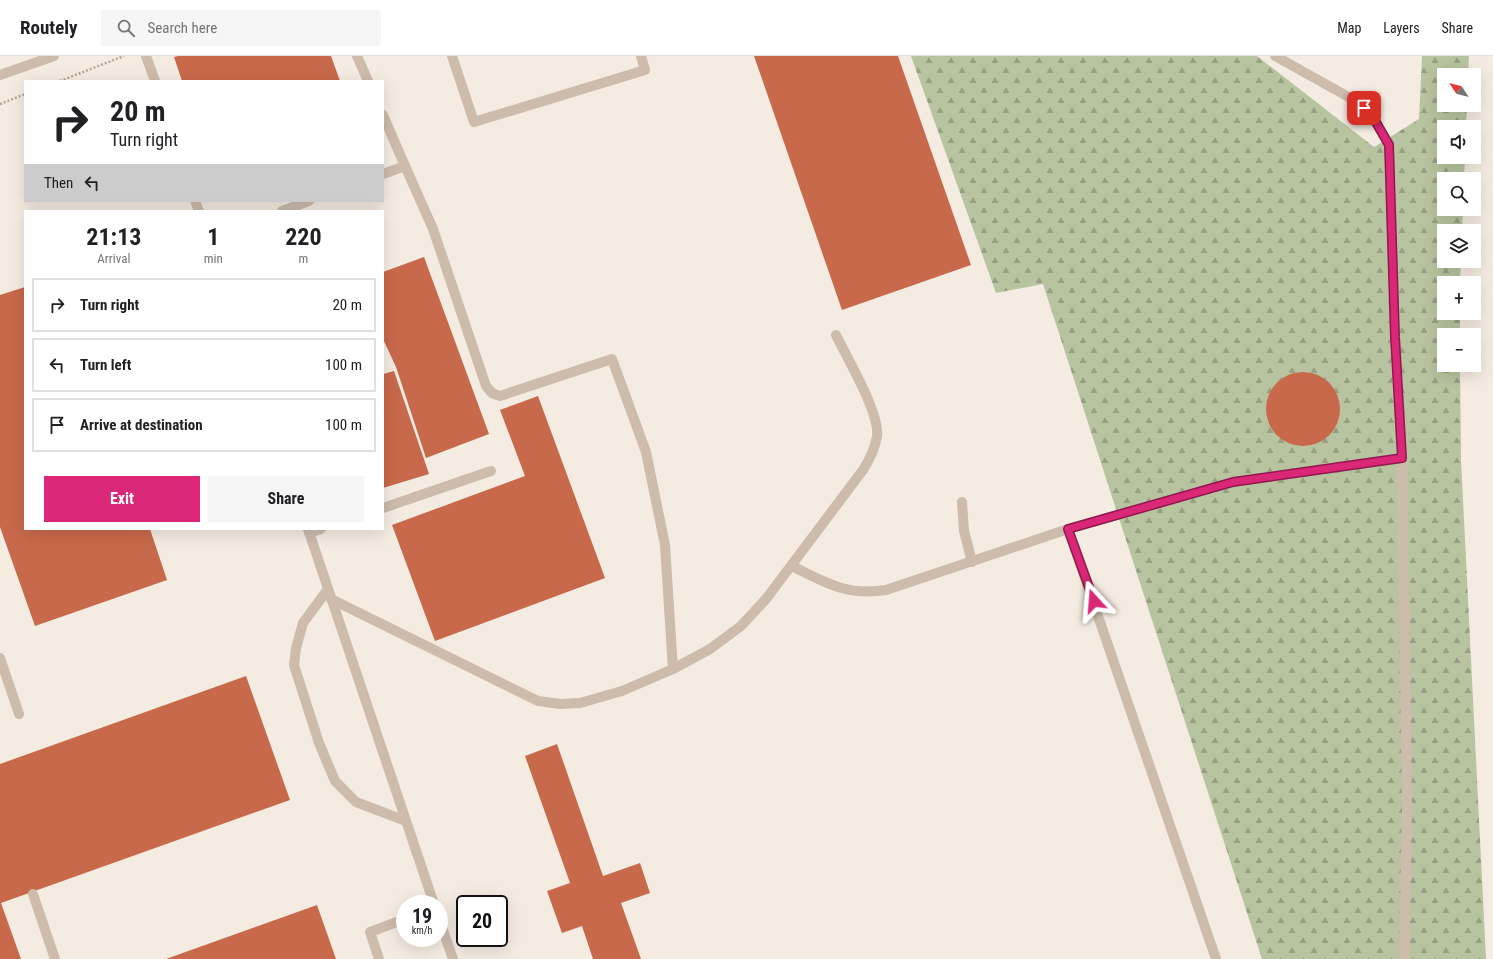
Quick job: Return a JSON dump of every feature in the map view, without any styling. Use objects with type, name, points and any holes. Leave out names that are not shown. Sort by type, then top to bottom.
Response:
[{"type":"lane","points":[[0,75],[54,56]]},
{"type":"lane","points":[[146,56],[155,80]]},
{"type":"lane","points":[[358,56],[368,80]]},
{"type":"lane","points":[[452,56],[474,122],[645,70],[641,56]]},
{"type":"lane","points":[[1276,56],[1354,100],[1373,117],[1389,145],[1395,337],[1402,458],[1407,807],[1404,959]]},
{"type":"lane","points":[[384,117],[433,229],[486,386],[492,393],[500,396],[612,359],[646,452],[663,537],[673,669]]},
{"type":"lane","points":[[384,174],[405,166]]},
{"type":"lane","points":[[285,210],[306,202]]},
{"type":"lane","points":[[329,594],[538,700],[560,704],[580,703],[622,690],[673,669],[710,650],[741,626],[766,599],[792,566],[863,470],[874,452],[877,434],[875,416],[836,335]]},
{"type":"lane","points":[[792,566],[845,590],[866,593],[886,590],[1068,529],[1233,482],[1402,458]]},
{"type":"lane","points":[[384,508],[491,471]]},
{"type":"lane","points":[[962,502],[964,531],[972,562]]},
{"type":"lane","points":[[1068,529],[1216,959]]},
{"type":"lane","points":[[309,531],[431,895]]},
{"type":"lane","points":[[329,594],[303,623],[296,648],[294,665],[319,743],[335,782],[356,802],[406,821]]},
{"type":"lane","points":[[0,658],[19,714]]},
{"type":"lane","points":[[32,894],[55,959]]},
{"type":"lane","points":[[379,959],[370,932],[396,922]]},
{"type":"lane","points":[[448,947],[452,959]]},
{"type":"path","points":[[63,80],[124,56]]},
{"type":"path","points":[[0,104],[24,94]]},
{"type":"green space","points":[[911,56],[1257,56],[1374,147],[1419,119],[1422,56],[1469,56],[1468,68],[1437,68],[1437,112],[1467,112],[1466,120],[1437,120],[1437,164],[1465,164],[1464,172],[1437,172],[1437,216],[1463,216],[1462,224],[1437,224],[1437,268],[1461,268],[1460,276],[1437,276],[1437,320],[1460,320],[1460,328],[1437,328],[1437,372],[1460,372],[1461,460],[1486,959],[1262,959],[1043,284],[996,293]]},
{"type":"building","points":[[331,56],[340,80],[182,80],[174,57]]},
{"type":"building","points":[[754,56],[898,56],[971,265],[842,310]]},
{"type":"building","points":[[424,257],[489,434],[426,458],[396,367],[384,341],[384,272]]},
{"type":"building","points":[[24,287],[24,530],[150,530],[167,580],[35,626],[0,527],[0,295]]},
{"type":"building","points":[[394,371],[429,474],[384,488],[384,374]]},
{"type":"building","points":[[1296,372],[1310,372],[1324,378],[1334,388],[1340,402],[1340,416],[1334,430],[1324,440],[1310,446],[1296,446],[1282,440],[1272,430],[1266,416],[1266,402],[1272,388],[1282,378]]},
{"type":"building","points":[[538,396],[605,578],[435,641],[392,525],[525,476],[500,410]]},
{"type":"building","points":[[246,676],[290,800],[1,903],[21,959],[0,959],[0,764]]},
{"type":"building","points":[[557,744],[603,876],[640,863],[650,893],[621,903],[641,959],[593,959],[582,926],[562,933],[547,891],[570,883],[525,756]]},
{"type":"building","points":[[317,905],[336,959],[166,959]]},
{"type":"route","points":[[1094,601],[1068,529],[1233,482],[1402,458],[1395,337],[1389,145],[1382,130],[1373,117],[1364,108]]}]
